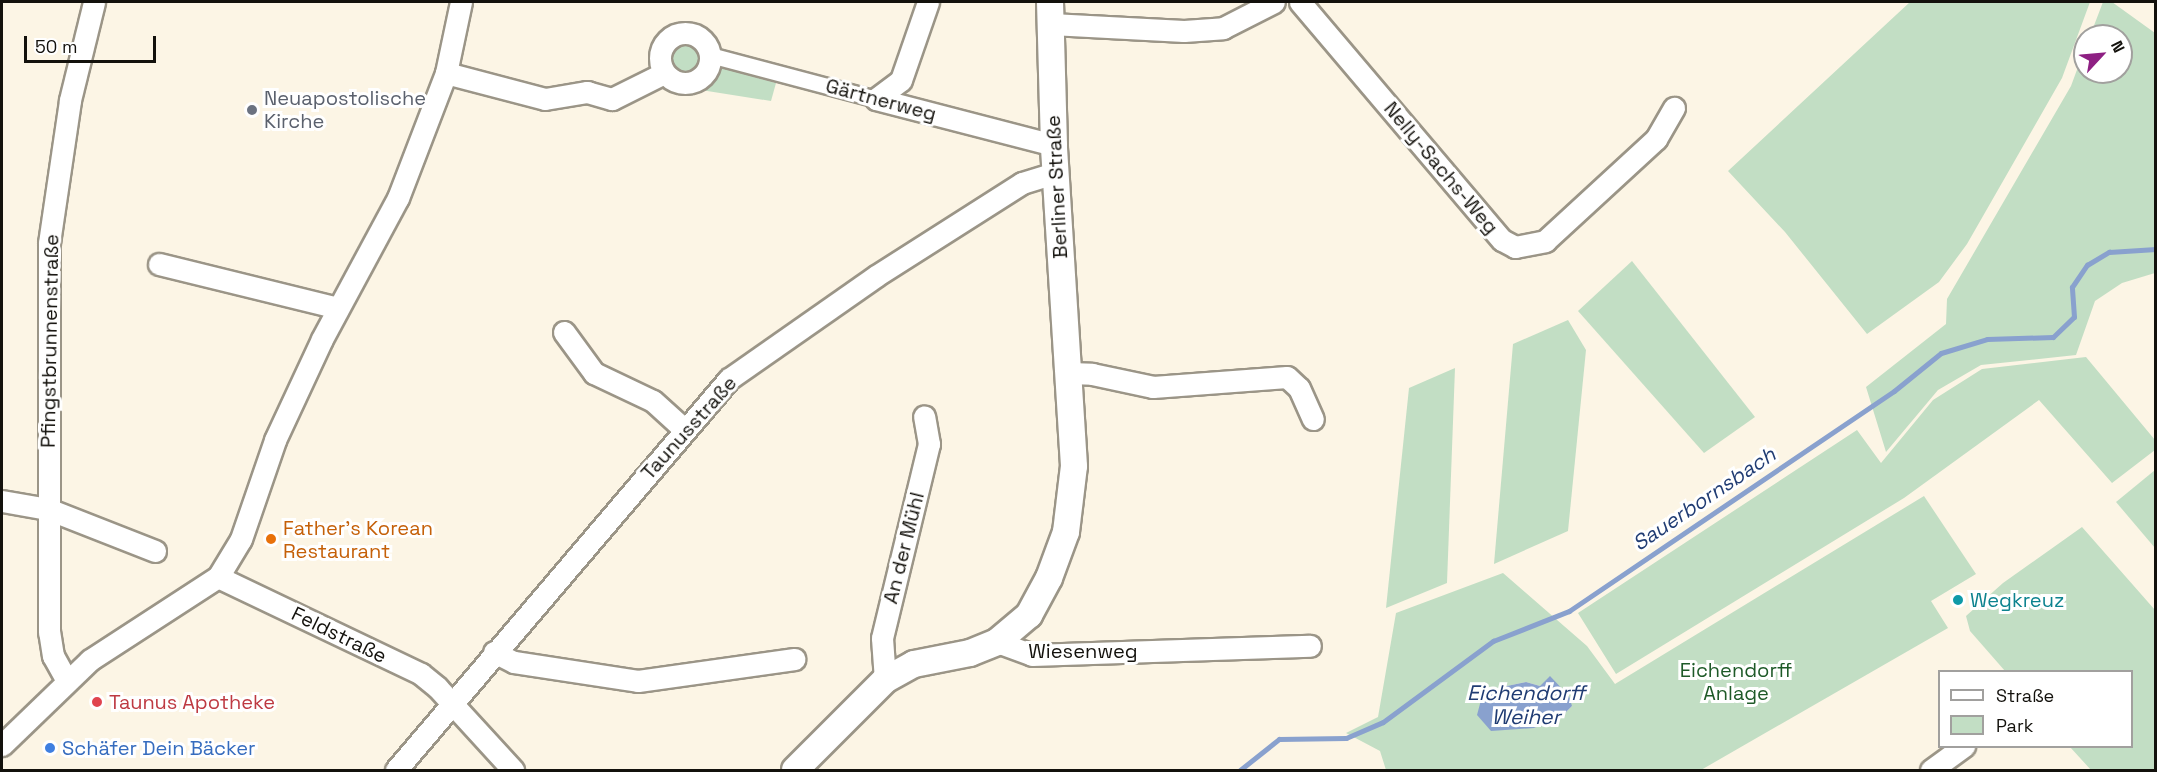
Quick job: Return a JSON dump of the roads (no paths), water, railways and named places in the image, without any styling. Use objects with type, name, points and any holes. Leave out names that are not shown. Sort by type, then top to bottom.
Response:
[{"type":"street","name":"Pfingstbrunnenstraße","points":[[67,681],[52,656],[49,633],[49,243],[70,100],[94,2]]},
{"type":"street","points":[[2,745],[90,660],[218,577],[241,539],[275,440],[338,308],[383,231],[446,73],[461,2]]},
{"type":"street","points":[[876,99],[901,80],[928,2]]},
{"type":"street","points":[[1050,13],[1184,31],[1223,28],[1274,2]]},
{"type":"street","name":"Nelly-Sachs-Weg","points":[[1300,2],[1502,240],[1515,247],[1545,241],[1656,139],[1674,108]]},
{"type":"street","name":"Berliner Straße","points":[[997,642],[1029,615],[1048,578],[1066,532],[1074,466],[1054,145],[1050,13]]},
{"type":"street","points":[[674,35],[696,36],[710,55],[704,75],[691,82],[676,82],[664,73],[660,52],[674,35]]},
{"type":"street","name":"Gärtnerweg","points":[[710,55],[1054,145]]},
{"type":"street","points":[[446,73],[545,99],[586,92],[612,99],[664,73]]},
{"type":"street","name":"Taunusstraße","points":[[396,771],[729,379],[876,276],[1022,183],[1056,173]]},
{"type":"street","points":[[159,264],[338,308]]},
{"type":"street","points":[[564,332],[594,373],[653,401],[685,430]]},
{"type":"street","points":[[1069,373],[1092,374],[1153,387],[1287,377],[1299,388],[1313,419]]},
{"type":"street","name":"An der Mühl","points":[[885,680],[882,638],[929,444],[924,416]]},
{"type":"street","points":[[2,501],[48,509],[155,551]]},
{"type":"street","name":"Feldstraße","points":[[218,577],[420,674],[453,704],[464,721],[513,771]]},
{"type":"street","points":[[795,771],[885,680],[914,664],[970,653],[997,642]]},
{"type":"street","name":"Wiesenweg","points":[[997,642],[1032,655],[1310,646]]},
{"type":"street","points":[[495,652],[514,662],[638,681],[794,659]]},
{"type":"street","points":[[1931,771],[1963,748]]},
{"type":"water","name":"Eichendorff Weiher","points":[[1550,676],[1569,696],[1572,706],[1560,718],[1534,728],[1491,731],[1477,715],[1481,700],[1502,687],[1526,682],[1540,686]]},
{"type":"waterway","name":"Sauerbornsbach","points":[[1240,770],[1279,739],[1346,738],[1383,722],[1493,641],[1569,611],[1894,391],[1941,353],[1987,339],[2053,337],[2074,317],[2072,287],[2087,265],[2109,252],[2156,249]]},
{"type":"place","name":"Neuapostolische Kirche","points":[[252,110]]},
{"type":"place","name":"Father's Korean Restaurant","points":[[271,539]]},
{"type":"place","name":"Wegkreuz","points":[[1958,600]]},
{"type":"place","name":"Taunus Apotheke","points":[[97,702]]},
{"type":"place","name":"Schäfer Dein Bäcker","points":[[50,748]]},
{"type":"park label","name":"Eichendorff Anlage","points":[[1736,682]]}]
